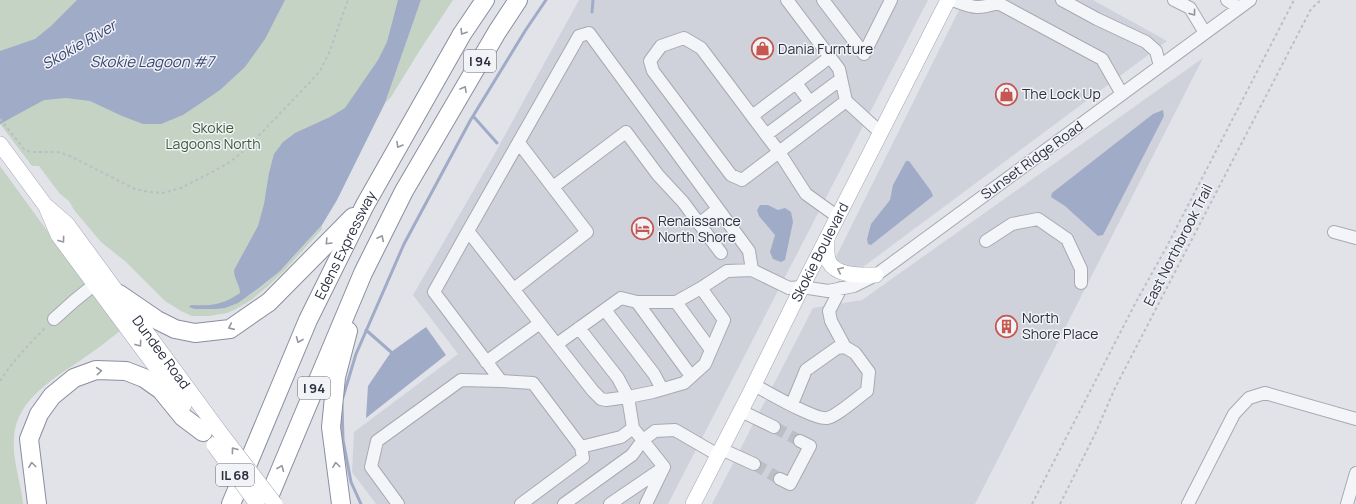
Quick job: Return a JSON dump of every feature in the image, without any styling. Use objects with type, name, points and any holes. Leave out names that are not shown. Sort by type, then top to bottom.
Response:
[{"type":"highway","name":"Edens Expressway","points":[[231,504],[308,320],[365,204],[462,34],[485,0]]},
{"type":"highway","name":"Edens Expressway","points":[[266,504],[363,272],[412,178],[497,32],[518,0]]},
{"type":"highway","points":[[119,294],[157,320],[175,329],[195,333],[230,329],[269,302],[365,204]]},
{"type":"highway","points":[[341,504],[331,427],[336,378],[363,272]]},
{"type":"highway","points":[[37,504],[29,439],[39,414],[52,396],[74,378],[96,370],[126,371],[144,378],[161,390],[183,417],[212,436]]},
{"type":"main road","name":"Skokie Boulevard","points":[[693,504],[948,0]]},
{"type":"main road","name":"Dundee Road","points":[[0,144],[44,205],[58,235],[95,284],[212,436],[274,504]]},
{"type":"main road","name":"Dundee Road","points":[[44,205],[67,224],[119,294],[257,504]]},
{"type":"main road","points":[[826,240],[828,258],[838,271],[852,274],[876,275]]},
{"type":"street","points":[[787,0],[839,69],[846,101],[881,133]]},
{"type":"street","points":[[823,0],[864,54],[891,0]]},
{"type":"street","points":[[952,0],[976,8],[984,8],[998,3],[1102,59],[1122,94]]},
{"type":"street","points":[[1062,0],[1097,19],[1146,42],[1156,51],[1160,66]]},
{"type":"street","points":[[1174,0],[1190,8],[1205,33]]},
{"type":"street","points":[[1227,0],[1246,2]]},
{"type":"street","name":"Sunset Ridge Road","points":[[752,270],[789,288],[802,287],[828,291],[854,286],[876,275],[1246,2]]},
{"type":"street","points":[[501,381],[434,292],[579,36],[589,33],[749,251],[752,270],[727,271],[676,302],[637,302],[621,298],[557,344]]},
{"type":"street","points":[[838,217],[806,194],[779,152],[701,48],[684,38],[661,46],[650,61],[653,71],[731,175],[742,180],[779,152],[846,101]]},
{"type":"street","points":[[752,116],[830,57]]},
{"type":"street","points":[[766,135],[841,79]]},
{"type":"street","points":[[796,83],[810,102]]},
{"type":"street","points":[[553,187],[626,132],[658,175],[683,202],[721,253]]},
{"type":"street","points":[[514,289],[587,232],[519,143]]},
{"type":"street","points":[[699,224],[718,209]]},
{"type":"street","points":[[986,240],[1012,224],[1038,219],[1067,239],[1081,269],[1081,283]]},
{"type":"street","points":[[468,231],[593,391],[601,399],[606,400],[628,397],[684,383],[704,364],[724,320],[701,288]]},
{"type":"street","points":[[1334,232],[1356,238]]},
{"type":"street","points":[[54,319],[95,284]]},
{"type":"street","points":[[754,385],[819,417],[827,418],[840,411],[867,391],[869,372],[855,353],[845,347],[831,321],[829,311],[841,288]]},
{"type":"street","points":[[637,302],[691,376]]},
{"type":"street","points":[[676,302],[711,350]]},
{"type":"street","points":[[605,310],[654,374],[662,389]]},
{"type":"street","points":[[486,362],[540,323]]},
{"type":"street","points":[[579,328],[618,378],[628,397],[633,428],[664,467]]},
{"type":"street","points":[[792,404],[806,370],[837,348],[845,347]]},
{"type":"street","points":[[398,504],[371,467],[377,441],[461,380],[533,383],[581,447],[583,458],[521,504]]},
{"type":"street","points":[[1188,504],[1234,414],[1249,398],[1265,393],[1356,419]]},
{"type":"street","points":[[741,411],[774,427]]},
{"type":"street","points":[[581,447],[622,437],[633,428]]},
{"type":"street","points":[[564,504],[632,455],[643,440],[655,431],[675,430],[720,452],[754,464]]},
{"type":"street","points":[[780,479],[790,484],[810,446],[800,441]]},
{"type":"street","points":[[610,504],[664,467]]},
{"type":"street","points":[[646,504],[664,467]]},
{"type":"street","points":[[1347,504],[1356,473]]},
{"type":"path","points":[[0,119],[25,150],[31,152],[58,152],[70,156],[135,189],[163,193],[180,188],[230,162],[245,150],[320,71],[329,53],[348,0]]},
{"type":"path","points":[[1032,504],[1294,0]]},
{"type":"path","name":"East Northbrook Trail","points":[[1060,504],[1096,432],[1119,381],[1311,9],[1321,0]]},
{"type":"path","points":[[0,381],[24,350],[54,319]]},
{"type":"shaded area","points":[[579,0],[928,0],[668,504],[376,504],[352,472],[354,432],[458,354],[413,295],[494,155]]},
{"type":"shaded area","points":[[964,0],[1093,0],[1167,41],[859,270],[833,263]]},
{"type":"shaded area","points":[[1203,58],[975,504],[712,504],[813,308],[862,300]]},
{"type":"green space","name":"Skokie Lagoons North","points":[[0,0],[410,0],[322,221],[225,308],[240,301],[266,283],[289,261],[322,225],[322,229],[285,270],[251,300],[227,313],[209,316],[192,316],[165,301],[126,262],[101,242],[74,210],[69,201],[60,194],[39,166],[32,166],[0,124]]},
{"type":"green space","points":[[421,0],[453,0],[391,97],[385,103]]},
{"type":"green space","points":[[0,166],[120,331],[52,380],[31,399],[22,411],[14,438],[14,454],[23,504],[0,504]]},
{"type":"water","name":"Skokie Lagoon #7","points":[[77,0],[285,0],[265,39],[245,67],[220,90],[183,115],[161,124],[143,124],[90,101],[66,98],[44,100],[0,124],[0,51],[35,39],[51,26]]},
{"type":"water","points":[[398,0],[421,0],[385,103],[337,200],[322,225],[280,271],[238,303],[225,308],[216,309],[195,309],[189,307],[191,305],[217,304],[240,293],[234,270],[258,226],[274,154],[283,142],[295,133],[330,117],[345,108],[378,60],[387,42]]},
{"type":"water","points":[[1163,110],[1164,116],[1103,235],[1098,236],[1065,206],[1051,197],[1052,193],[1153,114]]},
{"type":"water","points":[[906,161],[909,161],[933,196],[871,245],[868,244],[867,239],[871,224],[890,200],[893,185]]},
{"type":"water","points":[[760,205],[768,205],[778,210],[785,208],[791,212],[793,222],[785,260],[781,262],[773,259],[770,252],[775,235],[759,216],[757,210]]},
{"type":"water","points":[[426,327],[446,355],[366,418],[368,386],[391,352]]},
{"type":"waterway","points":[[343,397],[356,354],[404,244],[470,121],[525,31],[546,0]]},
{"type":"waterway","points":[[592,12],[593,0]]},
{"type":"waterway","points":[[473,116],[497,143]]},
{"type":"waterway","points":[[366,330],[391,352]]},
{"type":"waterway","points":[[342,403],[343,440],[351,482],[361,504]]},
{"type":"tunnel","points":[[774,427],[800,441]]},
{"type":"tunnel","points":[[754,464],[780,479]]},
{"type":"place","name":"Dania Furnture","points":[[762,49]]},
{"type":"place","name":"The Lock Up","points":[[1006,94]]},
{"type":"place","name":"Renaissance North Shore","points":[[642,229]]},
{"type":"place","name":"North Shore Place","points":[[1006,326]]},
{"type":"water label","name":"Skokie River","points":[[79,45]]}]
